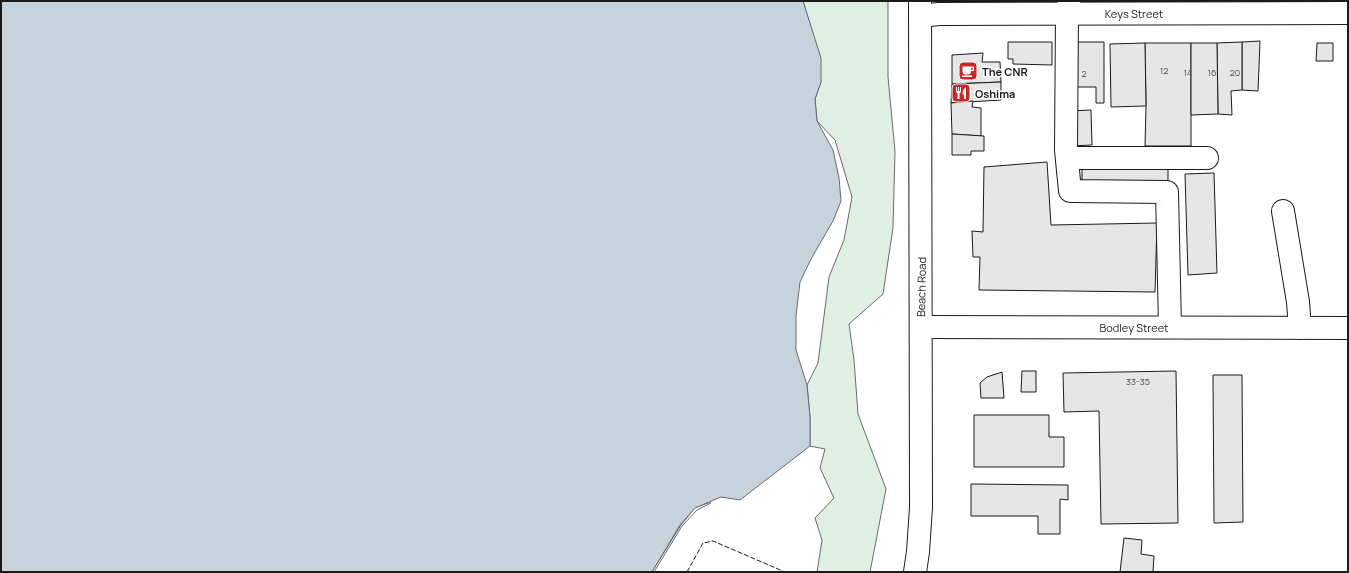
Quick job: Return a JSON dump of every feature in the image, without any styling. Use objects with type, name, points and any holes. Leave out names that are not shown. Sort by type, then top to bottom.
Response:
[{"type":"street","name":"Keys Street","points":[[920,8],[939,14],[1068,7],[1348,13]]},
{"type":"street","points":[[1068,7],[1067,158],[1070,191],[1167,192],[1170,327]]},
{"type":"street","name":"Beach Road","points":[[915,572],[921,507],[920,8]]},
{"type":"street","points":[[1067,158],[1207,158]]},
{"type":"street","points":[[1283,211],[1298,302],[1300,328]]},
{"type":"street","name":"Bodley Street","points":[[920,327],[1348,328]]},
{"type":"green space","points":[[803,1],[888,1],[888,77],[895,151],[893,228],[883,294],[849,324],[854,360],[858,414],[886,489],[870,572],[817,572],[822,540],[815,518],[834,498],[820,468],[825,449],[810,446],[810,417],[807,385],[818,363],[829,277],[844,240],[852,197],[835,140],[817,121],[815,99],[821,82],[812,32]]},
{"type":"shaded area","points":[[1,1],[803,1],[821,58],[821,82],[815,99],[817,121],[833,150],[839,178],[841,201],[833,221],[811,259],[800,282],[796,316],[796,350],[807,385],[810,417],[810,446],[740,500],[721,497],[695,508],[680,525],[652,572],[1,572]]},
{"type":"pier","points":[[711,503],[697,510],[682,526],[654,572],[652,572],[681,525],[695,508]]},
{"type":"building","points":[[1260,41],[1258,91],[1242,90],[1242,42]]},
{"type":"building","points":[[1008,42],[1052,42],[1052,65],[1013,64],[1013,59],[1008,59]]},
{"type":"building","points":[[1071,42],[1104,42],[1104,103],[1096,103],[1096,87],[1071,87]]},
{"type":"building","points":[[1242,42],[1242,90],[1231,91],[1232,115],[1218,114],[1217,43]]},
{"type":"building","points":[[1145,43],[1191,43],[1191,146],[1145,146]]},
{"type":"building","points":[[1145,43],[1146,106],[1111,107],[1110,44]]},
{"type":"building","points":[[1191,43],[1217,43],[1218,114],[1191,115]]},
{"type":"building","points":[[1317,43],[1333,43],[1333,61],[1316,61]]},
{"type":"building","points":[[983,53],[982,62],[1000,62],[1001,82],[952,84],[952,55]]},
{"type":"building","points":[[1001,82],[1001,100],[951,103],[952,84]]},
{"type":"building","points":[[973,101],[972,107],[981,108],[981,136],[952,134],[951,103]]},
{"type":"building","points":[[1091,110],[1092,145],[1070,146],[1069,111]]},
{"type":"building","points":[[952,134],[984,136],[984,151],[971,151],[971,155],[952,155]]},
{"type":"building","points":[[1047,162],[1051,225],[1157,223],[1155,292],[979,290],[980,257],[973,257],[972,231],[983,232],[984,167]]},
{"type":"building","points":[[1082,166],[1168,166],[1168,183],[1082,184]]},
{"type":"building","points":[[1214,173],[1217,273],[1188,275],[1185,174]]},
{"type":"building","points":[[1022,371],[1036,371],[1036,392],[1021,392]]},
{"type":"building","points":[[1176,371],[1178,523],[1101,524],[1099,411],[1064,412],[1063,373]]},
{"type":"building","points":[[1002,372],[1004,398],[981,398],[980,383],[987,377]]},
{"type":"building","points":[[1213,375],[1242,375],[1243,522],[1214,523]]},
{"type":"building","points":[[974,415],[1049,415],[1049,437],[1064,437],[1064,467],[974,467]]},
{"type":"building","points":[[971,484],[1068,485],[1068,500],[1060,499],[1060,534],[1038,534],[1038,516],[971,516]]},
{"type":"building","points":[[1124,538],[1142,540],[1141,554],[1154,556],[1153,572],[1120,572]]},
{"type":"fence","points":[[687,572],[703,543],[713,541],[785,572]]},
{"type":"place","name":"The CNR","points":[[968,71]]},
{"type":"place","name":"Oshima","points":[[961,93]]}]
